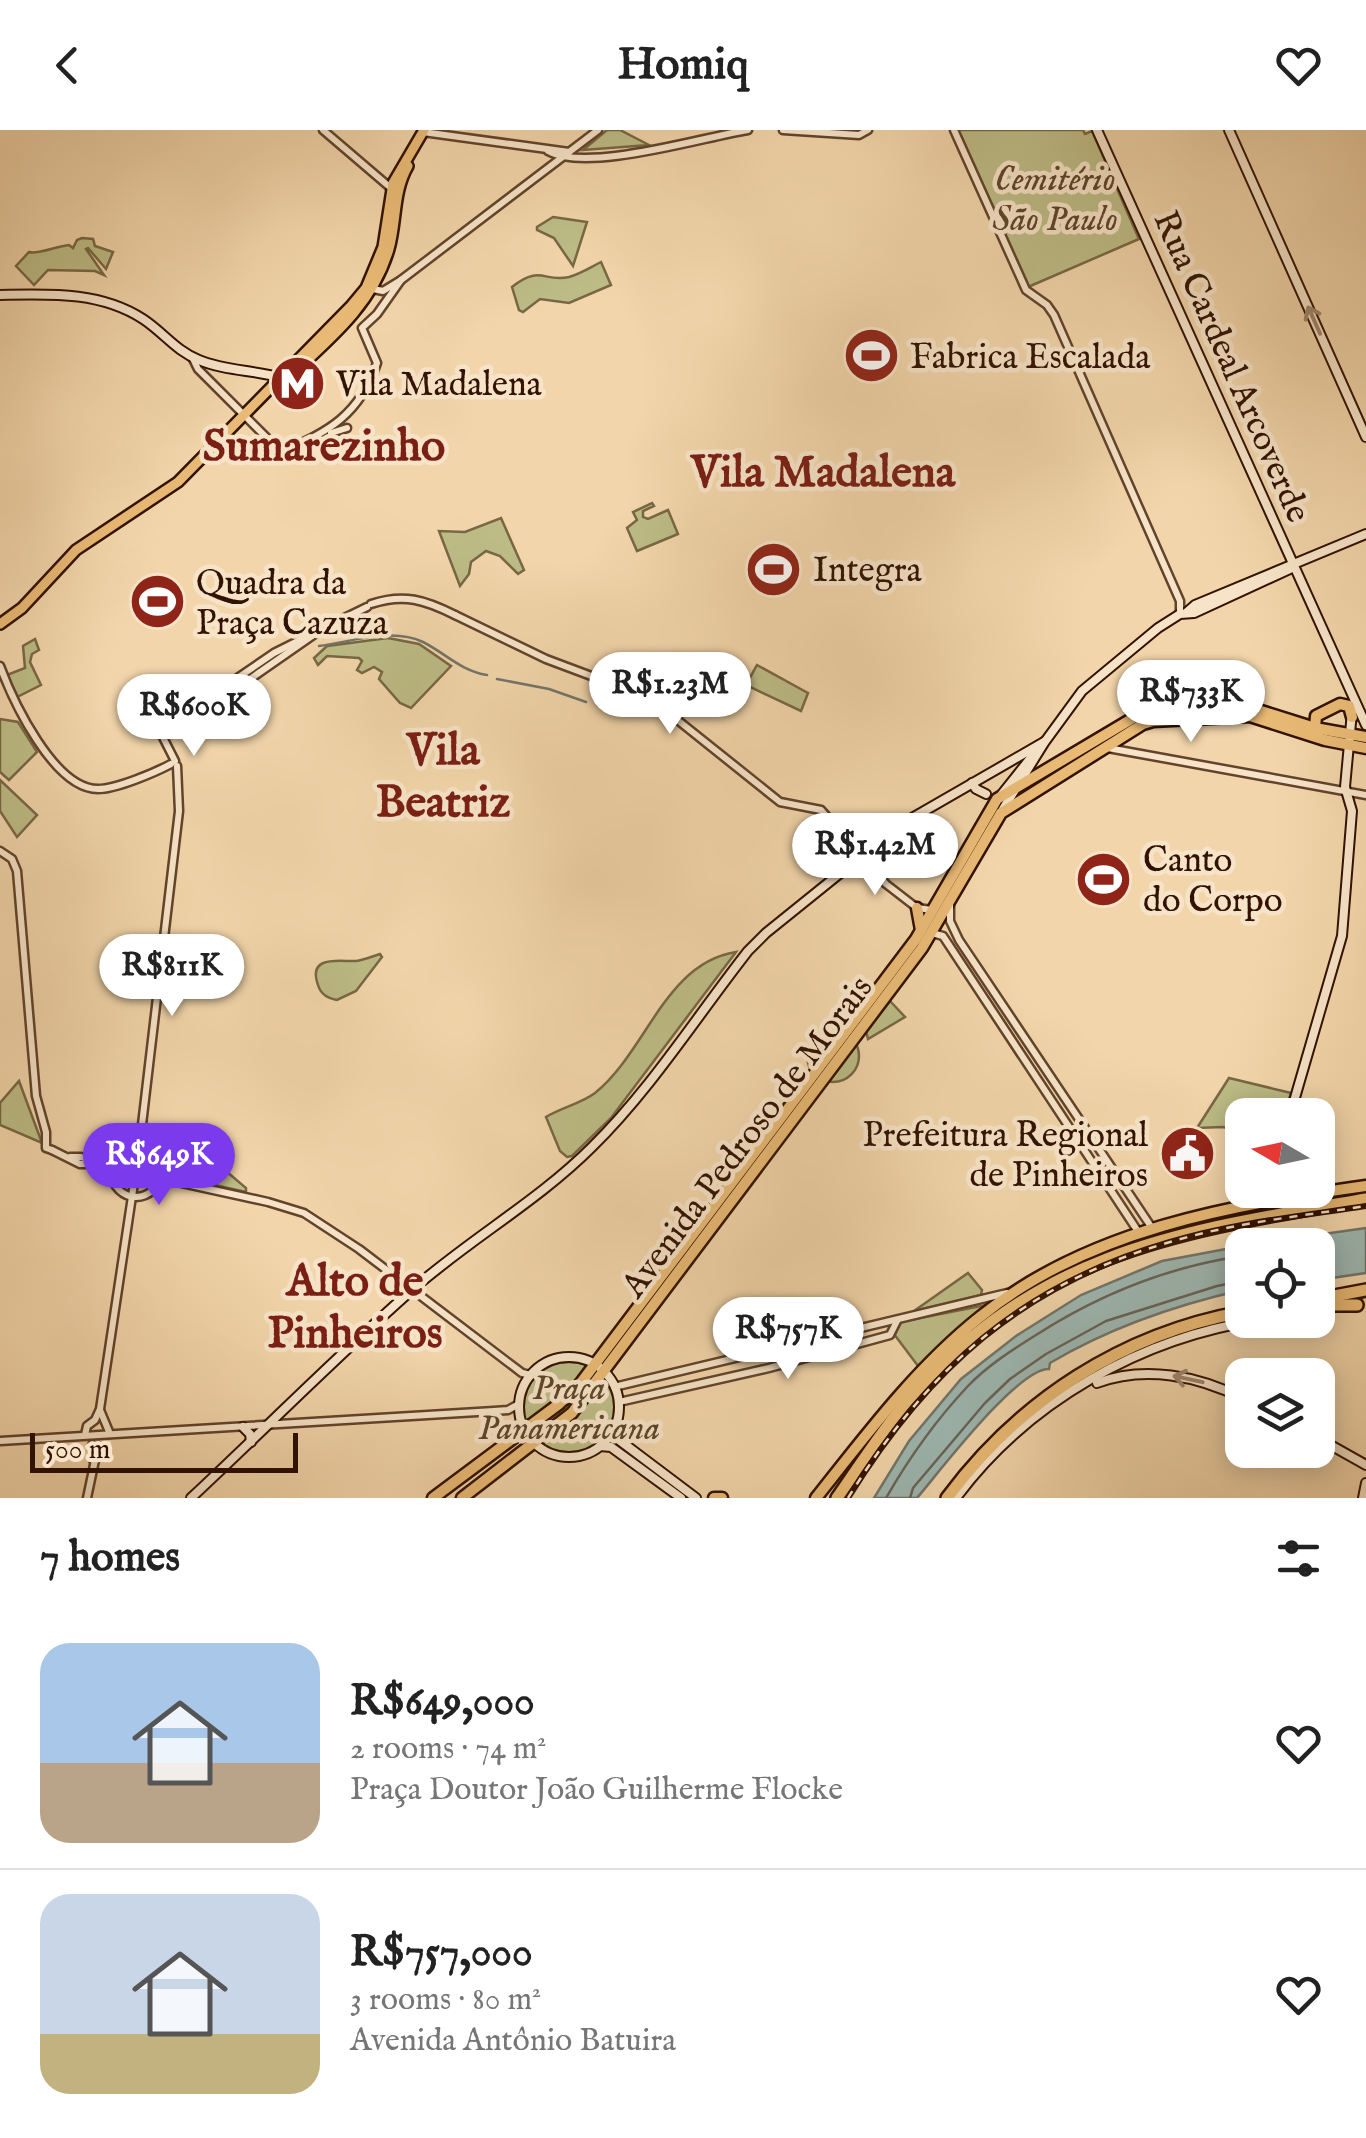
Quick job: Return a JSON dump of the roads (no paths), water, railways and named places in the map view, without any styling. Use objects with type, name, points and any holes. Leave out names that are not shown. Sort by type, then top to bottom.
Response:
[{"type":"highway","points":[[1316,728],[1316,716],[1340,704],[1349,706],[1352,717]]},
{"type":"highway","points":[[938,909],[952,895],[1001,813],[1146,722],[1215,715],[1218,707]]},
{"type":"highway","points":[[929,931],[1000,796],[1034,771],[1143,713],[1252,707],[1366,748]]},
{"type":"highway","points":[[1167,719],[1250,716],[1349,740],[1366,738]]},
{"type":"highway","points":[[1122,737],[1124,751]]},
{"type":"highway","points":[[917,908],[929,931]]},
{"type":"highway","name":"Avenida Pedroso de Morais","points":[[648,1303],[708,1206],[908,949],[929,931]]},
{"type":"highway","name":"Avenida Pedroso de Morais","points":[[599,1368],[648,1303],[704,1246],[929,931]]},
{"type":"highway","points":[[890,990],[886,982],[908,949]]},
{"type":"highway","points":[[1335,1189],[1366,1186]]},
{"type":"highway","points":[[946,1348],[1008,1304],[1121,1252],[1191,1230],[1366,1199]]},
{"type":"highway","points":[[816,1498],[920,1373],[984,1314],[1018,1290],[1094,1250],[1139,1232],[1230,1208]]},
{"type":"highway","points":[[837,1498],[892,1419],[929,1378],[969,1341],[1055,1281]]},
{"type":"highway","points":[[1335,1300],[1366,1290]]},
{"type":"highway","points":[[1335,1305],[1361,1304]]},
{"type":"highway","points":[[948,1498],[1006,1430],[1058,1387],[1124,1348],[1225,1317]]},
{"type":"highway","points":[[433,1498],[571,1394],[599,1368]]},
{"type":"highway","points":[[462,1498],[572,1413],[599,1368]]},
{"type":"highway","points":[[825,1498],[858,1446]]},
{"type":"highway","points":[[464,1474],[464,1486],[473,1489]]},
{"type":"highway","points":[[714,1498],[722,1498]]},
{"type":"main road","name":"Rua Cardeal Arcoverde","points":[[1097,130],[1366,725]]},
{"type":"main road","points":[[1229,130],[1366,437]]},
{"type":"main road","points":[[0,624],[21,609],[76,550],[176,488],[245,413],[340,330],[369,290],[393,216],[394,190],[426,131]]},
{"type":"main road","points":[[0,297],[91,298],[146,321],[204,368],[280,380]]},
{"type":"main road","points":[[261,376],[270,390]]},
{"type":"main road","points":[[1000,796],[1082,691],[1144,639],[1183,613],[1198,611],[1366,534]]},
{"type":"main road","points":[[1295,1098],[1343,930],[1352,810],[1346,792],[1353,697]]},
{"type":"main road","points":[[1034,771],[1044,743]]},
{"type":"main road","points":[[190,1498],[412,1290],[568,1169],[612,1126],[752,946],[900,825],[1044,743]]},
{"type":"main road","points":[[972,783],[976,790],[986,794]]},
{"type":"main road","points":[[1001,813],[1014,789]]},
{"type":"main road","points":[[959,1498],[992,1453],[1029,1420],[1128,1361],[1190,1335],[1225,1328]]},
{"type":"main road","points":[[560,1358],[576,1358],[599,1368],[614,1386],[618,1402],[613,1430],[600,1446],[568,1457],[556,1456],[535,1444],[520,1417],[526,1377],[560,1358]]},
{"type":"main road","points":[[1128,1361],[1126,1370],[1130,1374]]},
{"type":"main road","points":[[959,1498],[1000,1450],[1048,1410],[1094,1384],[1130,1374],[1193,1379],[1225,1391]]},
{"type":"main road","points":[[286,1410],[291,1424]]},
{"type":"main road","points":[[243,1427],[251,1442]]},
{"type":"main road","points":[[613,1430],[619,1440],[696,1498]]},
{"type":"main road","points":[[600,1446],[612,1447],[681,1498]]},
{"type":"main road","points":[[1335,1447],[1366,1464]]},
{"type":"main road","points":[[1336,1460],[1341,1450]]},
{"type":"main road","points":[[1364,1496],[1366,1483]]},
{"type":"street","points":[[322,130],[394,190]]},
{"type":"street","points":[[369,290],[383,291],[401,280],[598,130]]},
{"type":"street","points":[[426,131],[566,154],[629,155],[748,130]]},
{"type":"street","points":[[783,130],[858,134],[868,130]]},
{"type":"street","points":[[954,130],[1027,291],[1054,315],[1183,613]]},
{"type":"street","points":[[578,144],[585,155]]},
{"type":"street","points":[[995,230],[1005,242]]},
{"type":"street","points":[[320,435],[334,428],[346,414],[377,365],[362,328],[401,280]]},
{"type":"street","points":[[369,290],[387,298]]},
{"type":"street","points":[[204,368],[220,391],[282,448]]},
{"type":"street","points":[[320,435],[364,387]]},
{"type":"street","points":[[215,404],[220,391]]},
{"type":"street","points":[[272,456],[282,448],[347,427],[346,414]]},
{"type":"street","points":[[110,1434],[99,1421],[100,1408],[136,1174],[180,784],[146,697],[212,696],[274,653],[369,605],[407,596],[546,659],[650,698],[780,802],[823,812],[860,858],[917,908],[938,909]]},
{"type":"street","points":[[0,666],[32,733],[78,784],[106,788],[172,765]]},
{"type":"street","points":[[154,718],[153,706],[158,698]]},
{"type":"street","points":[[1092,742],[1106,748],[1366,795]]},
{"type":"street","points":[[0,851],[14,862],[21,901],[36,1096],[53,1148],[78,1160],[299,1212],[362,1252],[526,1377]]},
{"type":"street","points":[[952,895],[950,917],[958,940]]},
{"type":"street","points":[[929,931],[948,930],[958,940],[1152,1228]]},
{"type":"street","points":[[929,931],[943,936],[1139,1232]]},
{"type":"street","points":[[987,1002],[996,996]]},
{"type":"street","points":[[1037,1078],[1044,1078],[1046,1071]]},
{"type":"street","points":[[139,1150],[154,1158],[158,1179],[152,1191],[132,1197],[116,1187],[112,1168],[122,1154],[139,1150]]},
{"type":"street","points":[[1118,1200],[1128,1193]]},
{"type":"street","points":[[1128,1215],[1142,1213]]},
{"type":"street","points":[[614,1386],[1018,1290]]},
{"type":"street","points":[[912,1306],[915,1316]]},
{"type":"street","points":[[618,1402],[769,1368],[890,1335],[898,1320]]},
{"type":"street","points":[[690,1371],[695,1375],[694,1384]]},
{"type":"street","points":[[628,1385],[626,1394],[631,1399]]},
{"type":"street","points":[[0,1441],[508,1410],[520,1404]]},
{"type":"street","points":[[508,1410],[520,1417]]},
{"type":"street","points":[[85,1436],[87,1426],[99,1421]]},
{"type":"street","points":[[95,1445],[108,1441],[110,1434]]},
{"type":"street","points":[[85,1436],[95,1445]]},
{"type":"street","points":[[87,1498],[95,1445]]},
{"type":"water","points":[[1366,1228],[1366,1273],[1335,1278],[1335,1232]]},
{"type":"water","points":[[1225,1249],[1225,1294],[1143,1319],[1050,1363],[1049,1369],[1035,1373],[1000,1402],[917,1498],[874,1498],[909,1441],[961,1379],[1016,1336],[1081,1295],[1162,1261]]},
{"type":"waterway","points":[[319,646],[371,637],[411,638],[469,670],[487,675]]},
{"type":"waterway","points":[[497,679],[549,689],[586,702]]},
{"type":"railway","points":[[848,1498],[911,1410],[946,1372],[983,1338],[1068,1282],[1117,1260],[1194,1235],[1366,1206]]},
{"type":"place","name":"Fabrica Escalada","points":[[871,356]]},
{"type":"place","name":"Vila Madalena","points":[[297,383]]},
{"type":"place","name":"Integra","points":[[774,569]]},
{"type":"place","name":"Quadra da Praça Cazuza","points":[[157,602]]},
{"type":"place","name":"Canto do Corpo","points":[[1104,879]]},
{"type":"place","name":"Prefeitura Regional de Pinheiros","points":[[1187,1154]]},
{"type":"district","name":"Sumarezinho","points":[[324,444]]},
{"type":"district","name":"Vila Madalena","points":[[823,470]]},
{"type":"district","name":"Vila Beatriz","points":[[443,774]]},
{"type":"district","name":"Alto de Pinheiros","points":[[355,1305]]},
{"type":"park label","name":"Cemitério São Paulo","points":[[1055,198]]},
{"type":"park label","name":"Praça Panamericana","points":[[569,1407]]}]
